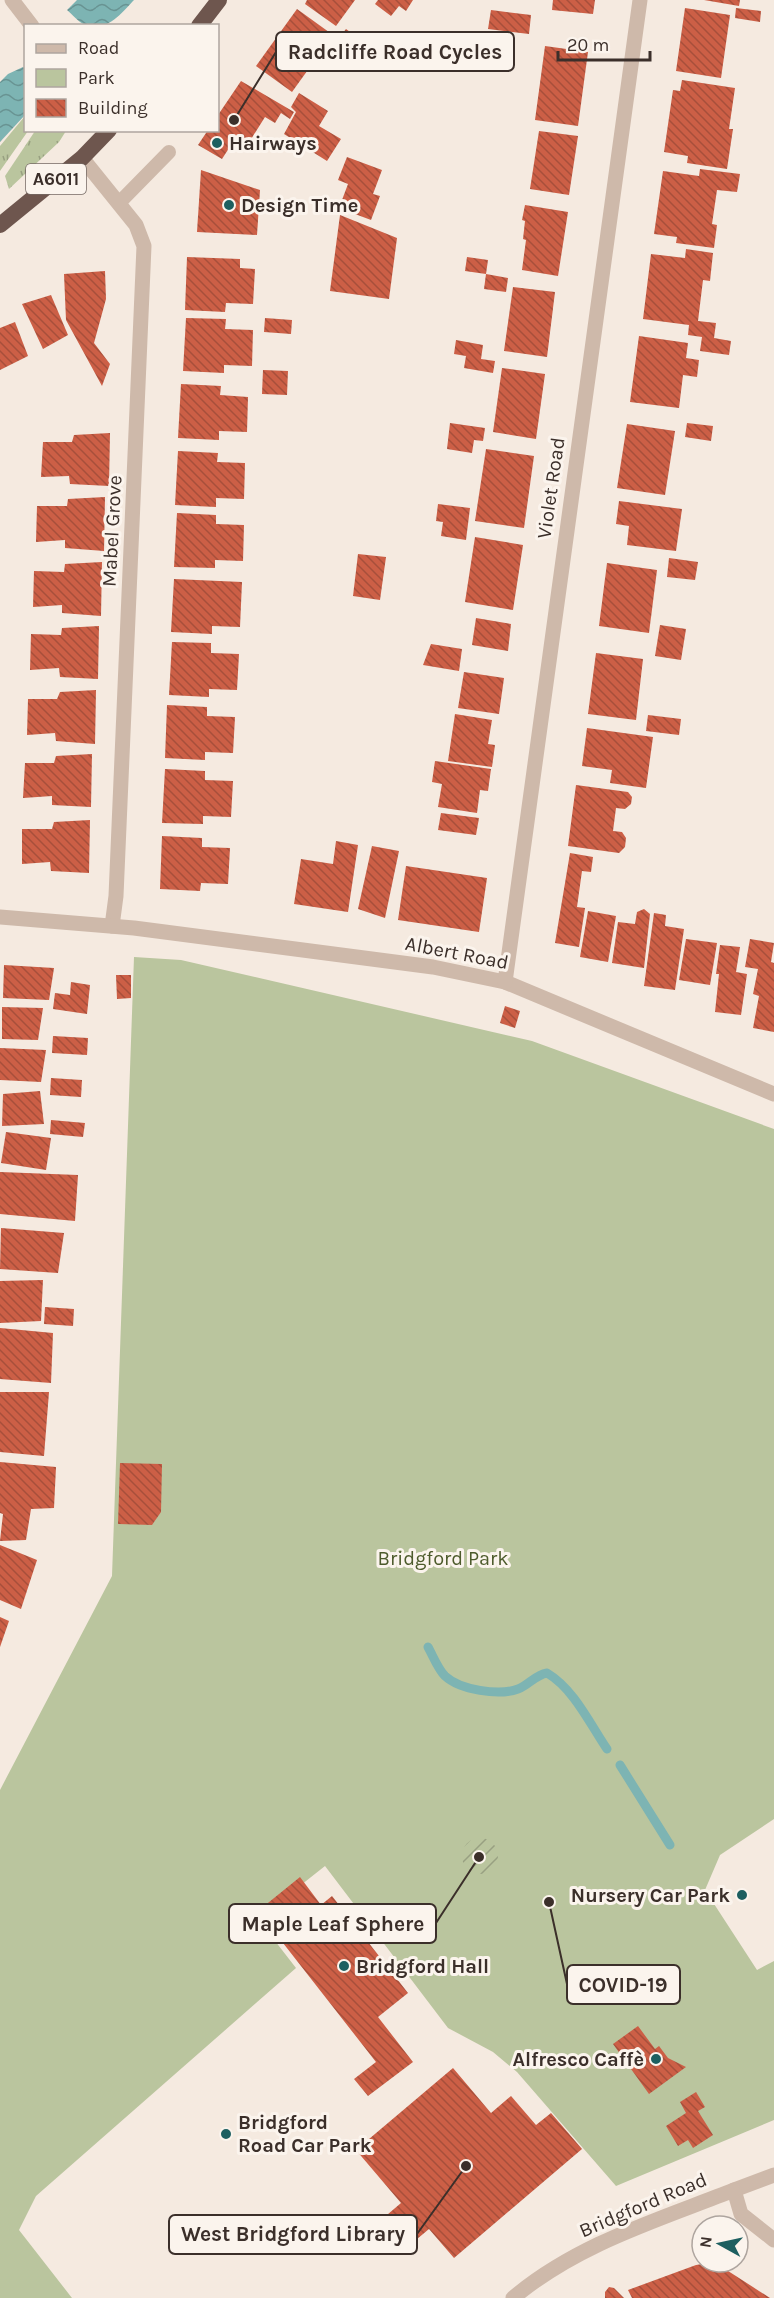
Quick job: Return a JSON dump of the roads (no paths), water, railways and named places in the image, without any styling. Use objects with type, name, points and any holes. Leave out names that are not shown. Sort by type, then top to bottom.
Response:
[{"type":"highway","points":[[201,24],[219,0]]},
{"type":"highway","name":"A6011","points":[[0,225],[82,158],[107,132]]},
{"type":"street","points":[[12,0],[30,24]]},
{"type":"street","name":"Violet Road","points":[[505,982],[640,0]]},
{"type":"street","name":"Mabel Grove","points":[[82,158],[136,225],[144,246],[145,268],[116,896],[112,926]]},
{"type":"street","name":"Albert Road","points":[[0,917],[112,926],[433,967],[505,982],[774,1094]]},
{"type":"street","points":[[734,2190],[774,2175]]},
{"type":"street","name":"Bridgford Road","points":[[513,2298],[559,2264],[582,2252],[630,2230],[734,2190],[741,2214],[774,2240]]},
{"type":"lane","points":[[119,203],[169,152]]},
{"type":"water","points":[[77,0],[134,0],[107,24],[84,24],[67,10]]},
{"type":"water","points":[[24,68],[24,116],[0,142],[0,82],[8,74]]},
{"type":"waterway","points":[[428,1647],[445,1676],[470,1688],[491,1692],[510,1691],[547,1673],[573,1697],[607,1749]]},
{"type":"waterway","points":[[620,1765],[670,1845]]},
{"type":"place","name":"Radcliffe Road Cycles","points":[[234,120]]},
{"type":"place","name":"Hairways","points":[[217,143]]},
{"type":"place","name":"Design Time","points":[[229,205]]},
{"type":"place","name":"Maple Leaf Sphere","points":[[479,1857]]},
{"type":"place","name":"Nursery Car Park","points":[[742,1895]]},
{"type":"place","name":"COVID-19","points":[[549,1902]]},
{"type":"place","name":"Bridgford Hall","points":[[344,1966]]},
{"type":"place","name":"Alfresco Caffè","points":[[656,2059]]},
{"type":"place","name":"Bridgford Road Car Park","points":[[226,2134]]},
{"type":"place","name":"West Bridgford Library","points":[[466,2166]]},
{"type":"park label","name":"Bridgford Park","points":[[443,1558]]}]
